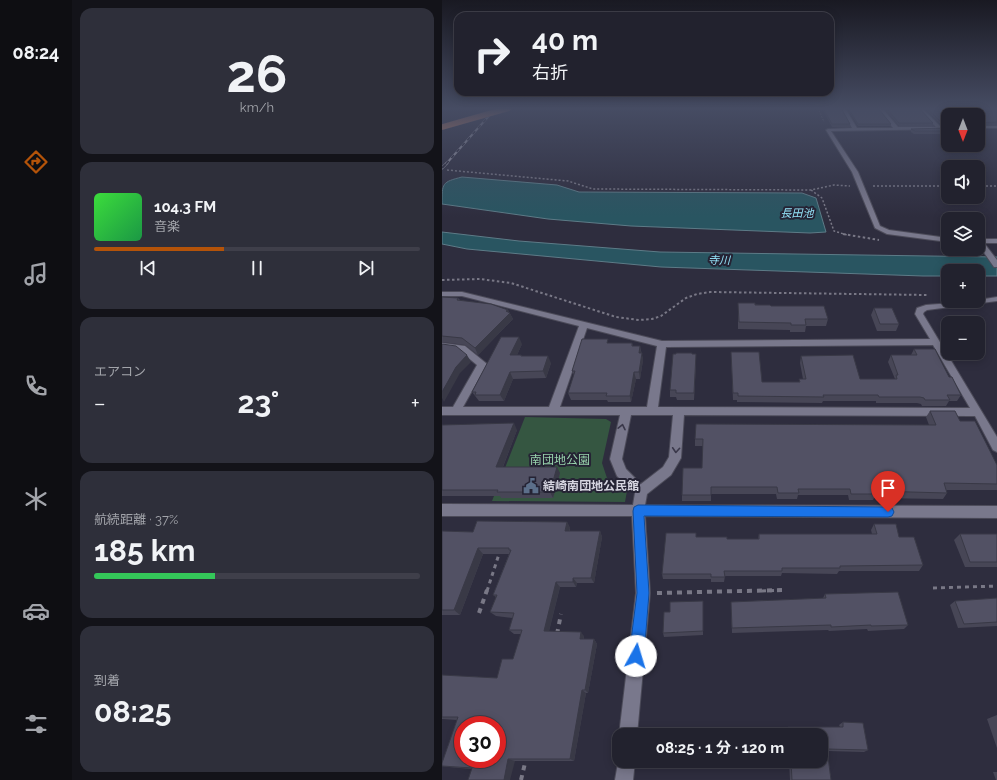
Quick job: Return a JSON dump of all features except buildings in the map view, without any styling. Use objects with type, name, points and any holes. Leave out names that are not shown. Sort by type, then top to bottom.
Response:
[{"type":"street","points":[[837,144],[855,172],[859,186],[877,227],[886,232],[941,239]]},
{"type":"street","points":[[985,242],[997,241]]},
{"type":"street","points":[[985,249],[997,265]]},
{"type":"street","points":[[442,294],[462,294],[662,344],[935,342]]},
{"type":"street","points":[[996,443],[919,314],[920,310],[980,302],[997,298]]},
{"type":"street","points":[[553,411],[584,324]]},
{"type":"street","points":[[652,412],[662,344]]},
{"type":"street","points":[[442,346],[462,348],[482,364],[456,411]]},
{"type":"street","points":[[442,411],[978,412]]},
{"type":"street","points":[[626,412],[616,459],[621,472],[641,491]]},
{"type":"street","points":[[629,728],[643,593],[638,511],[641,491],[667,471],[675,458],[679,412]]},
{"type":"street","points":[[442,510],[997,512]]},
{"type":"street","points":[[624,780],[625,768]]},
{"type":"path","points":[[447,170],[568,182],[593,189],[811,190],[834,185],[941,186]]},
{"type":"path","points":[[985,186],[997,186]]},
{"type":"path","points":[[442,280],[480,279],[511,283],[616,317],[639,320],[652,319],[660,316],[686,298],[697,294],[710,292],[934,295]]},
{"type":"path","points":[[479,613],[501,547]]},
{"type":"path","points":[[933,588],[997,586]]},
{"type":"path","points":[[643,593],[785,590]]},
{"type":"path","points":[[556,637],[562,614]]},
{"type":"path","points":[[521,780],[528,750]]},
{"type":"green space","name":"南団地公園","points":[[525,417],[606,419],[611,422],[602,463],[607,478],[627,491],[625,502],[492,501]]},
{"type":"water","name":"長田池","points":[[462,177],[557,185],[579,192],[802,193],[816,198],[826,232],[810,233],[631,226],[548,219],[442,204],[444,184],[450,180]]},
{"type":"water","name":"寺川","points":[[442,232],[519,241],[660,252],[997,257],[997,276],[985,276],[985,264],[941,264],[941,276],[661,267],[467,249],[442,244]]},
{"type":"railway","points":[[446,164],[464,144]]},
{"type":"railway","points":[[442,168],[446,164]]},
{"type":"place","name":"結崎南団地公民館","points":[[531,486]]},
{"type":"route","points":[[636,656],[643,593],[638,511],[888,512]]}]
